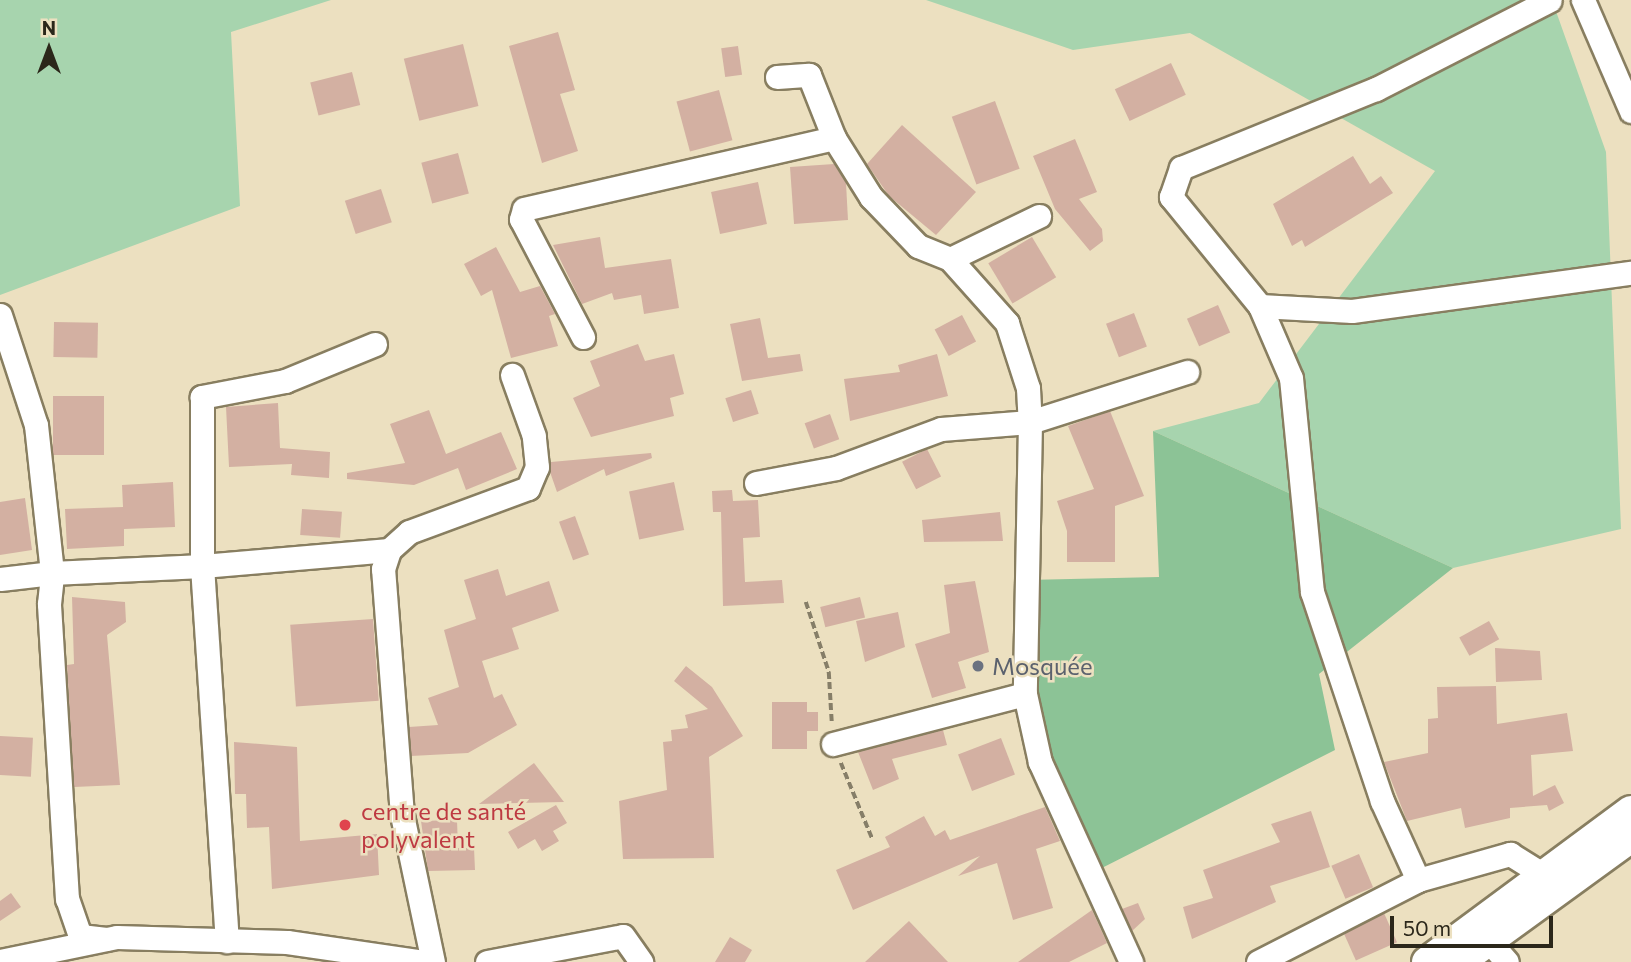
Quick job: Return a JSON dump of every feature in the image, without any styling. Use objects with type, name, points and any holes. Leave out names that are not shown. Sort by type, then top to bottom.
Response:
[{"type":"main road","points":[[1427,962],[1541,873],[1631,811]]},
{"type":"main road","points":[[1459,962],[1487,939],[1631,837]]},
{"type":"street","points":[[1418,880],[1382,801],[1312,592],[1291,378],[1259,306],[1171,197],[1181,168],[1376,89],[1550,0]]},
{"type":"street","points":[[1583,0],[1631,111]]},
{"type":"street","points":[[777,77],[809,75],[834,138],[871,197],[918,246],[950,259],[1007,323],[1028,388],[1030,422],[1025,694],[1040,762],[1131,962]]},
{"type":"street","points":[[583,337],[521,219],[524,209],[834,138]]},
{"type":"street","points":[[950,259],[1039,216]]},
{"type":"street","points":[[1259,306],[1352,311],[1631,273]]},
{"type":"street","points":[[0,316],[36,425],[52,573],[48,604],[67,899],[80,936],[106,939],[228,941],[424,962]]},
{"type":"street","points":[[228,941],[202,566],[198,402],[285,381],[375,344]]},
{"type":"street","points":[[756,483],[835,468],[941,429],[1030,422],[1186,372]]},
{"type":"street","points":[[0,579],[52,573],[202,566],[389,550],[442,515],[528,488],[537,467],[534,436],[512,375]]},
{"type":"street","points":[[389,550],[383,569],[402,815],[433,962]]},
{"type":"street","points":[[833,744],[1025,694]]},
{"type":"street","points":[[1258,962],[1418,880],[1510,854],[1541,873]]},
{"type":"street","points":[[487,962],[623,936],[642,962]]},
{"type":"street","points":[[0,961],[106,939]]},
{"type":"street","points":[[1487,939],[1507,962]]},
{"type":"path","points":[[806,602],[829,672],[833,744],[872,838]]},
{"type":"green space","points":[[0,0],[331,0],[231,32],[240,206],[0,295]]},
{"type":"green space","points":[[926,0],[1552,0],[1606,152],[1621,529],[1453,568],[1153,431],[1259,403],[1435,171],[1190,33],[1073,50]]},
{"type":"green space","points":[[1153,431],[1453,568],[1319,674],[1335,750],[1088,875],[1040,762],[1026,580],[1159,577]]},
{"type":"building","points":[[558,32],[575,90],[560,94],[578,151],[542,163],[509,46]]},
{"type":"building","points":[[463,44],[478,106],[419,121],[404,59]]},
{"type":"building","points":[[738,46],[742,75],[725,77],[721,48]]},
{"type":"building","points":[[1171,63],[1186,95],[1130,121],[1115,89]]},
{"type":"building","points":[[352,72],[360,105],[319,115],[310,82]]},
{"type":"building","points":[[719,90],[732,140],[690,152],[676,101]]},
{"type":"building","points":[[995,101],[1020,169],[976,184],[952,117]]},
{"type":"building","points":[[902,125],[976,192],[936,235],[889,196],[867,164]]},
{"type":"building","points":[[1075,139],[1097,192],[1079,199],[1102,229],[1103,241],[1090,251],[1055,209],[1033,156]]},
{"type":"building","points":[[458,153],[469,194],[432,203],[421,163]]},
{"type":"building","points":[[1353,156],[1370,184],[1381,176],[1393,193],[1305,247],[1302,240],[1292,246],[1273,204]]},
{"type":"building","points":[[834,164],[846,183],[848,220],[794,224],[790,167]]},
{"type":"building","points":[[758,182],[767,224],[720,234],[711,192]]},
{"type":"building","points":[[381,189],[392,222],[356,234],[345,201]]},
{"type":"building","points":[[600,237],[605,268],[671,259],[679,308],[644,314],[641,295],[614,300],[612,293],[582,304],[553,245]]},
{"type":"building","points":[[1032,237],[1056,277],[1012,304],[988,263]]},
{"type":"building","points":[[496,247],[520,292],[540,286],[555,314],[549,316],[558,346],[511,358],[492,290],[481,296],[464,264]]},
{"type":"building","points":[[1218,305],[1230,332],[1199,346],[1187,319]]},
{"type":"building","points":[[1134,313],[1147,347],[1119,357],[1106,324]]},
{"type":"building","points":[[962,315],[976,341],[949,356],[935,330]]},
{"type":"building","points":[[760,318],[768,358],[800,354],[803,371],[742,381],[730,324]]},
{"type":"building","points":[[54,322],[98,323],[97,358],[53,357]]},
{"type":"building","points":[[638,344],[645,361],[674,354],[684,394],[670,398],[674,416],[591,437],[573,398],[600,386],[590,361]]},
{"type":"building","points":[[937,354],[948,396],[850,421],[844,379],[900,372],[898,365]]},
{"type":"building","points":[[751,390],[759,414],[733,422],[725,398]]},
{"type":"building","points":[[53,396],[104,396],[104,455],[53,455]]},
{"type":"building","points":[[278,403],[280,448],[330,452],[329,478],[291,475],[292,464],[229,467],[226,407]]},
{"type":"building","points":[[429,410],[446,454],[501,432],[517,469],[466,490],[458,468],[414,485],[347,479],[347,473],[405,463],[390,424]]},
{"type":"building","points":[[1110,411],[1144,496],[1115,506],[1115,562],[1067,562],[1067,531],[1057,501],[1094,489],[1068,426]]},
{"type":"building","points":[[830,414],[839,439],[814,449],[805,423]]},
{"type":"building","points":[[927,449],[941,477],[916,489],[902,462]]},
{"type":"building","points":[[651,453],[652,458],[606,476],[604,469],[557,492],[550,472],[551,462]]},
{"type":"building","points":[[173,482],[175,527],[124,529],[124,546],[67,549],[65,509],[123,507],[122,485]]},
{"type":"building","points":[[674,482],[684,530],[639,539],[629,492]]},
{"type":"building","points":[[732,490],[733,501],[758,500],[760,537],[743,538],[745,582],[782,580],[784,603],[723,606],[721,512],[713,512],[712,491]]},
{"type":"building","points":[[25,498],[32,550],[0,555],[0,502]]},
{"type":"building","points":[[302,509],[342,512],[340,538],[300,535]]},
{"type":"building","points":[[1000,512],[1003,541],[924,542],[922,520]]},
{"type":"building","points":[[575,516],[589,555],[573,560],[559,522]]},
{"type":"building","points":[[498,569],[506,596],[549,581],[559,611],[512,628],[519,649],[482,661],[494,698],[502,694],[517,725],[468,753],[411,756],[409,727],[438,725],[428,698],[459,687],[444,630],[476,619],[464,580]]},
{"type":"building","points":[[975,581],[989,652],[958,662],[966,688],[932,698],[915,644],[950,633],[944,585]]},
{"type":"building","points":[[72,597],[125,602],[126,622],[107,635],[120,785],[74,787],[67,665],[74,664]]},
{"type":"building","points":[[860,597],[865,617],[825,627],[820,607]]},
{"type":"building","points":[[898,612],[905,647],[865,662],[856,621]]},
{"type":"building","points":[[373,619],[379,701],[296,707],[290,625]]},
{"type":"building","points":[[1489,621],[1499,639],[1469,656],[1459,637]]},
{"type":"building","points":[[1495,648],[1540,651],[1542,680],[1496,682]]},
{"type":"building","points":[[686,666],[712,687],[743,736],[709,757],[714,858],[623,859],[619,801],[667,790],[663,742],[672,741],[671,730],[688,728],[685,715],[708,709],[674,681]]},
{"type":"building","points":[[1496,686],[1497,724],[1567,713],[1573,751],[1531,755],[1533,796],[1555,785],[1564,803],[1549,811],[1547,805],[1510,808],[1510,818],[1465,828],[1461,808],[1407,821],[1384,762],[1428,753],[1428,719],[1438,718],[1437,687]]},
{"type":"building","points":[[772,702],[807,702],[807,712],[818,712],[818,731],[807,731],[807,749],[772,749]]},
{"type":"building","points":[[943,730],[947,745],[892,759],[899,779],[873,790],[858,752]]},
{"type":"building","points":[[0,736],[33,738],[31,777],[0,775]]},
{"type":"building","points":[[1001,738],[1015,774],[972,791],[958,754]]},
{"type":"building","points":[[234,742],[297,747],[300,841],[377,834],[379,875],[272,889],[269,827],[247,828],[246,794],[235,794]]},
{"type":"building","points":[[534,763],[564,802],[479,804]]},
{"type":"building","points":[[556,805],[567,823],[553,831],[559,841],[542,851],[535,839],[518,849],[508,832]]},
{"type":"building","points":[[1045,807],[1060,841],[1036,849],[1053,908],[1013,920],[997,863],[958,876],[980,856],[853,910],[836,870],[890,847],[885,837],[924,816],[935,836],[945,830],[950,840]]},
{"type":"building","points":[[1311,811],[1330,867],[1270,886],[1276,902],[1192,939],[1183,907],[1213,898],[1203,870],[1280,842],[1271,824]]},
{"type":"building","points":[[457,820],[458,848],[474,848],[475,870],[428,871],[421,821]]},
{"type":"building","points":[[1359,854],[1373,887],[1345,899],[1331,866]]},
{"type":"building","points":[[11,893],[21,907],[0,921],[0,901]]},
{"type":"building","points":[[1138,903],[1145,919],[1132,931],[1122,909]]},
{"type":"building","points":[[1092,910],[1107,943],[1069,962],[1018,962]]},
{"type":"building","points":[[1384,913],[1397,942],[1356,961],[1343,931]]},
{"type":"building","points":[[909,921],[948,962],[865,962]]},
{"type":"building","points":[[730,937],[752,950],[745,962],[715,962]]},
{"type":"place","name":"Mosquée","points":[[978,666]]},
{"type":"place","name":"centre de santé polyvalent","points":[[345,825]]}]
